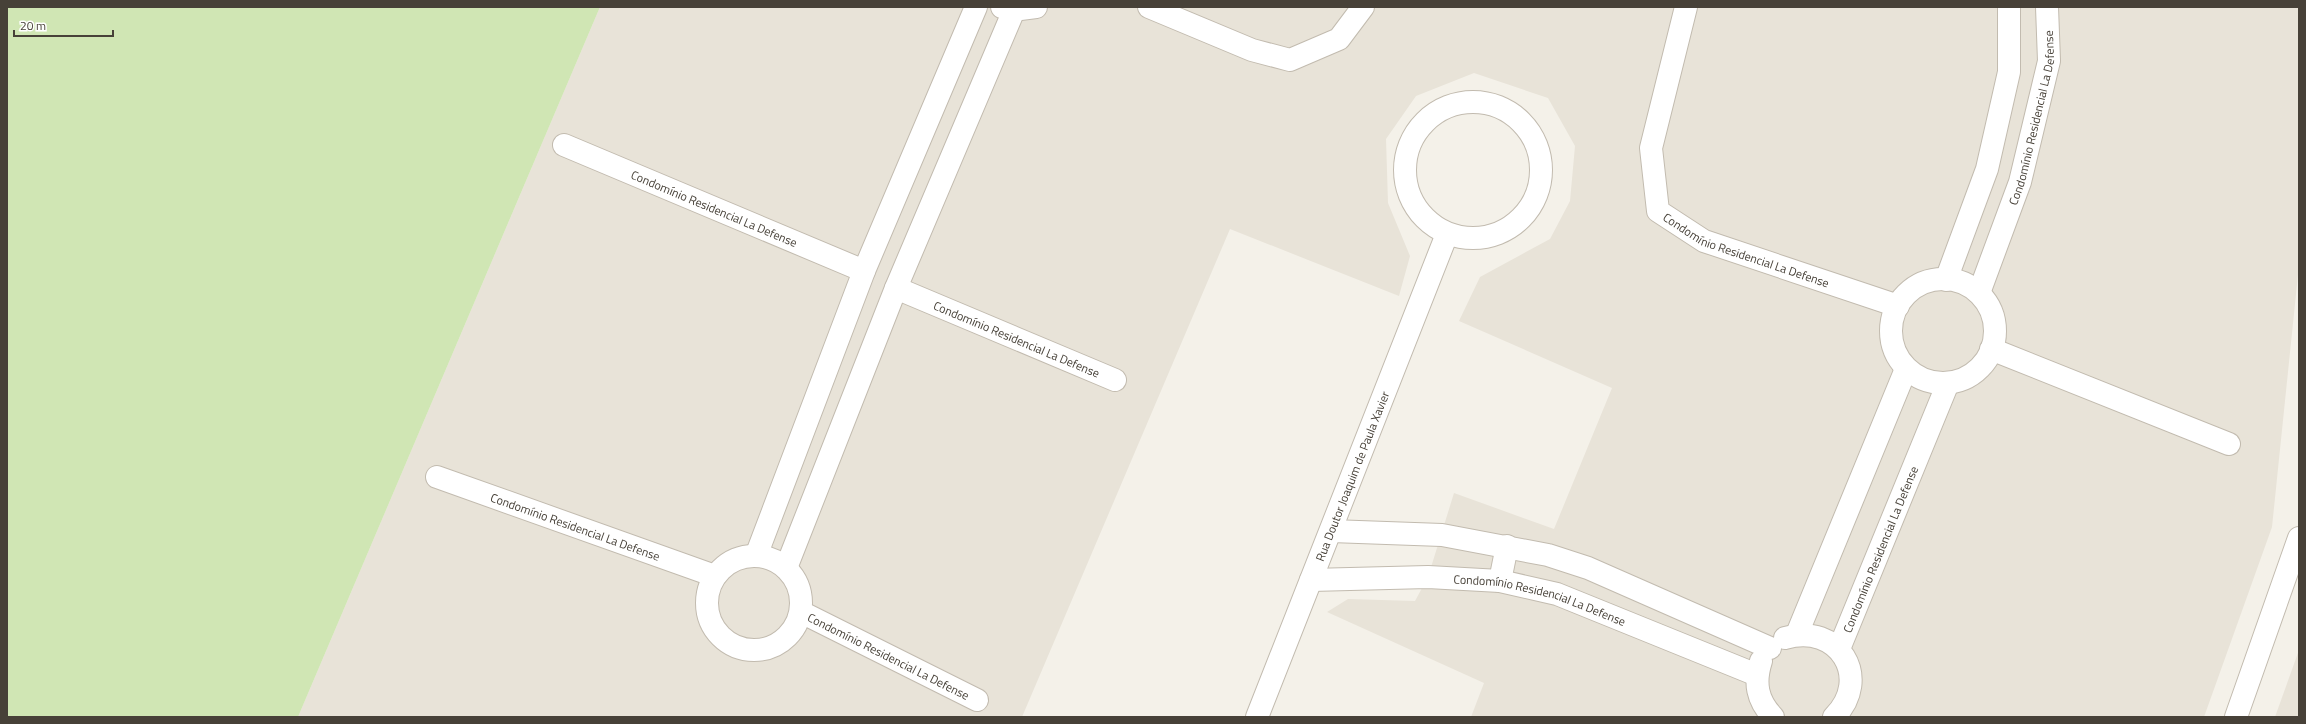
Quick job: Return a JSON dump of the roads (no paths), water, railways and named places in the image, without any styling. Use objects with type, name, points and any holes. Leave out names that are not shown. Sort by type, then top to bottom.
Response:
[{"type":"street","points":[[756,556],[864,271],[976,7]]},
{"type":"street","points":[[786,568],[1008,9],[1036,7]]},
{"type":"street","points":[[1149,7],[1252,50],[1290,60],[1339,40],[1363,7]]},
{"type":"street","name":"Condomínio Residencial La Defense","points":[[1686,7],[1651,148],[1658,211],[1704,241],[1898,306]]},
{"type":"street","points":[[1946,280],[1987,170],[2009,72],[2009,7]]},
{"type":"street","name":"Condomínio Residencial La Defense","points":[[1979,293],[2020,182],[2049,60],[2047,7]]},
{"type":"street","points":[[1463,102],[1485,103],[1506,110],[1524,124],[1536,144],[1541,166],[1539,188],[1529,209],[1513,225],[1492,236],[1470,238],[1448,234],[1428,223],[1414,206],[1405,185],[1404,162],[1411,141],[1423,122],[1442,109],[1463,102]]},
{"type":"street","name":"Condomínio Residencial La Defense","points":[[564,145],[864,271]]},
{"type":"street","name":"Rua Doutor Joaquim de Paula Xavier","points":[[1257,717],[1448,234]]},
{"type":"street","points":[[1946,280],[1956,281],[1979,293],[1993,315],[1995,333],[1992,349],[1983,364],[1970,376],[1948,383],[1937,383],[1921,378],[1906,369],[1896,355],[1891,339],[1891,322],[1898,306],[1908,293],[1922,283],[1946,280]]},
{"type":"street","name":"Condomínio Residencial La Defense","points":[[896,288],[1115,380]]},
{"type":"street","points":[[1992,349],[2229,444]]},
{"type":"street","points":[[1798,634],[1906,369]]},
{"type":"street","name":"Condomínio Residencial La Defense","points":[[1839,649],[1948,383]]},
{"type":"street","name":"Condomínio Residencial La Defense","points":[[437,477],[715,576]]},
{"type":"street","points":[[1331,531],[1442,535],[1507,546],[1548,555],[1588,568],[1770,648]]},
{"type":"street","points":[[2236,717],[2299,538]]},
{"type":"street","points":[[1500,581],[1507,546]]},
{"type":"street","name":"Condomínio Residencial La Defense","points":[[756,556],[772,559],[786,568],[796,580],[801,595],[801,612],[795,626],[785,639],[771,647],[757,651],[742,649],[728,643],[717,632],[710,620],[707,605],[709,590],[715,576],[726,566],[740,558],[756,556]]},
{"type":"street","name":"Condomínio Residencial La Defense","points":[[1311,580],[1428,577],[1500,581],[1557,594],[1757,675]]},
{"type":"street","name":"Condomínio Residencial La Defense","points":[[801,612],[978,700]]},
{"type":"street","name":"Condomínio Residencial La Defense","points":[[1773,717],[1763,704],[1757,690],[1757,675],[1762,660],[1770,648],[1783,639],[1798,634],[1813,634],[1827,640],[1839,649],[1848,662],[1851,678],[1850,693],[1844,707],[1834,717]]}]
